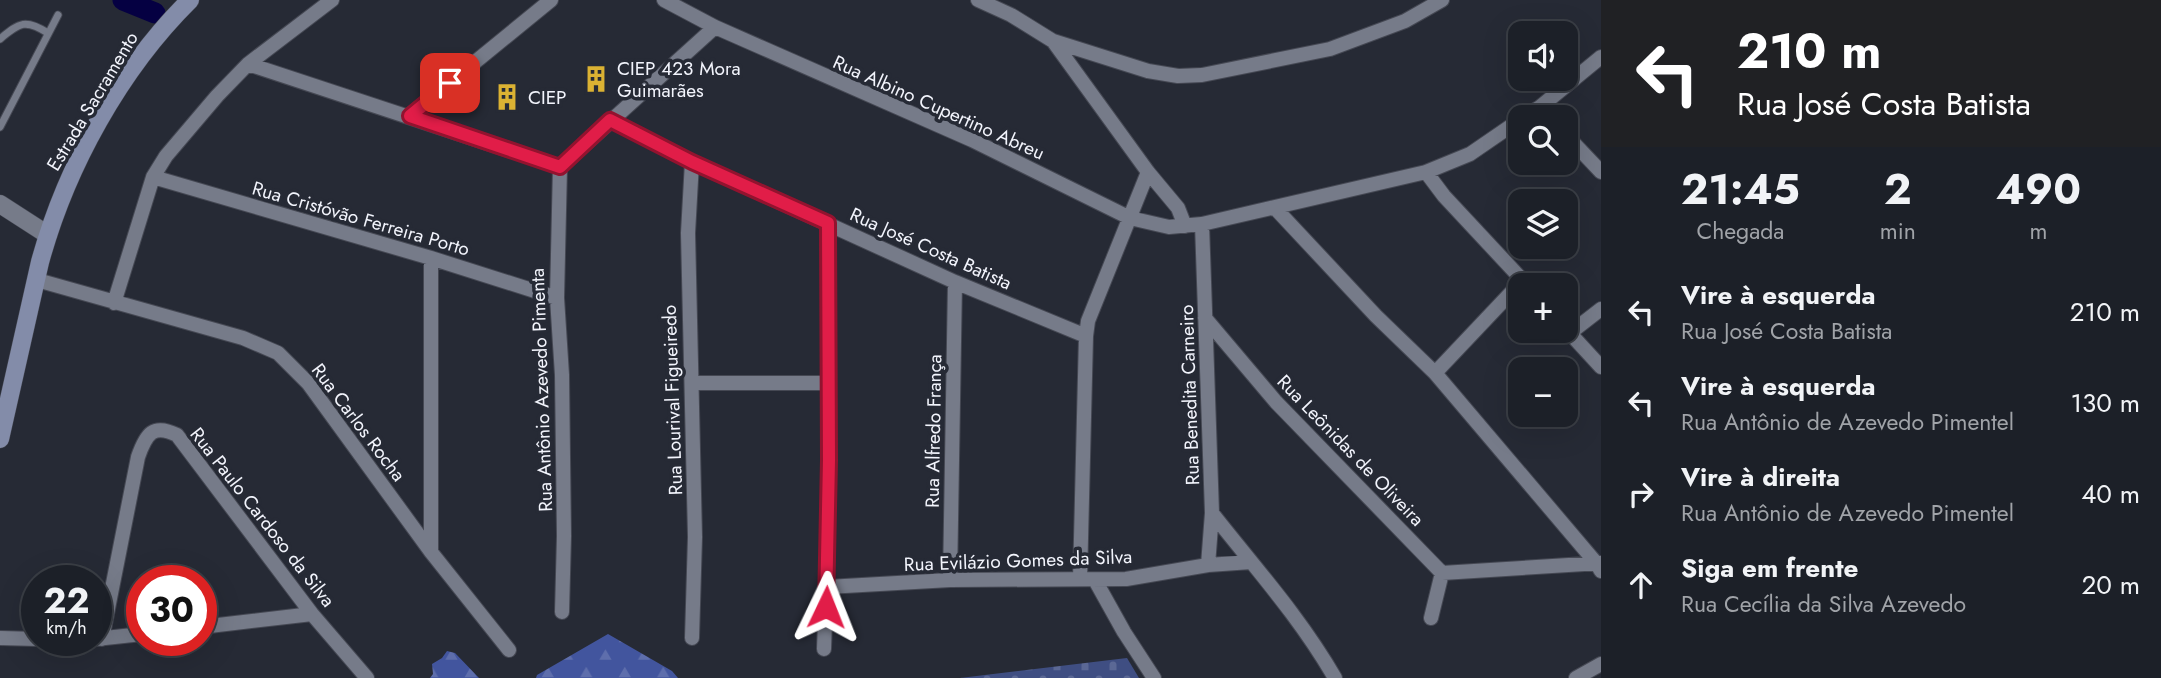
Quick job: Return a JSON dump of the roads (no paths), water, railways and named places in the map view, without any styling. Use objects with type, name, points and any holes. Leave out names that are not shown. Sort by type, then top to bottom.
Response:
[{"type":"main road","name":"Estrada Sacramento","points":[[0,439],[48,234],[66,184],[85,146],[138,60],[164,25],[190,0]]},
{"type":"street","points":[[114,303],[153,177],[166,156],[248,64],[332,0]]},
{"type":"street","points":[[410,116],[551,0]]},
{"type":"street","name":"Rua Albino Cupertino Abreu","points":[[664,0],[715,27],[972,140],[1130,218],[1169,227],[1202,224],[1426,172],[1470,154],[1508,128]]},
{"type":"street","points":[[978,0],[1011,15],[1054,41],[1148,71],[1178,76],[1202,75],[1330,49],[1405,21],[1441,0]]},
{"type":"street","points":[[248,64],[560,167],[715,27]]},
{"type":"street","points":[[1054,41],[1148,172],[1178,208],[1185,226]]},
{"type":"street","name":"Rua Albino Cupertino Abreu","points":[[1552,105],[1601,57]]},
{"type":"street","name":"Rua José Costa Batista","points":[[610,120],[692,162],[955,282],[1086,336]]},
{"type":"street","points":[[1578,148],[1601,173]]},
{"type":"street","name":"Rua Lourival Figueiredo","points":[[692,162],[688,233],[695,537],[692,638]]},
{"type":"street","name":"Rua Antônio Azevedo Pimenta","points":[[560,167],[557,298],[562,375],[562,611]]},
{"type":"street","points":[[1148,172],[1092,310],[1086,336],[1088,580],[1154,678]]},
{"type":"street","points":[[1426,172],[1444,197],[1516,273]]},
{"type":"street","name":"Rua Cristóvão Ferreira Porto","points":[[153,177],[431,258],[557,298]]},
{"type":"street","points":[[0,204],[48,234]]},
{"type":"street","points":[[1275,208],[1376,316],[1435,373],[1600,566]]},
{"type":"street","points":[[824,649],[829,383],[828,223]]},
{"type":"street","name":"Rua Benedita Carneiro","points":[[1202,224],[1212,513],[1208,565]]},
{"type":"street","points":[[431,258],[431,552]]},
{"type":"street","name":"Rua Carlos Rocha","points":[[37,280],[243,338],[278,354],[307,383],[431,552],[509,650]]},
{"type":"street","name":"Rua Alfredo França","points":[[950,580],[955,282]]},
{"type":"street","points":[[1435,373],[1508,300]]},
{"type":"street","points":[[1578,324],[1601,309]]},
{"type":"street","name":"Rua Leônidas de Oliveira","points":[[1205,318],[1276,402],[1441,573]]},
{"type":"street","points":[[1578,342],[1601,367]]},
{"type":"street","points":[[692,383],[829,383]]},
{"type":"street","name":"Rua Paulo Cardoso da Silva","points":[[112,578],[142,445],[155,430],[162,429],[177,435],[312,614],[367,678]]},
{"type":"street","points":[[1212,513],[1291,610],[1335,678]]},
{"type":"street","name":"Rua Evilázio Gomes da Silva","points":[[827,587],[950,580],[1126,579],[1208,565],[1251,562]]},
{"type":"street","points":[[1431,618],[1441,573],[1600,566]]},
{"type":"street","points":[[217,625],[312,614]]},
{"type":"street","points":[[0,638],[21,639]]},
{"type":"street","points":[[1576,678],[1601,664]]},
{"type":"lane","points":[[0,127],[58,15]]},
{"type":"lane","points":[[0,39],[21,23],[34,24],[48,33]]},
{"type":"waterway","points":[[123,0],[155,13]]},
{"type":"place","name":"CIEP 423 Mora Guimarães","points":[[596,79]]},
{"type":"place","name":"CIEP","points":[[507,97]]}]
